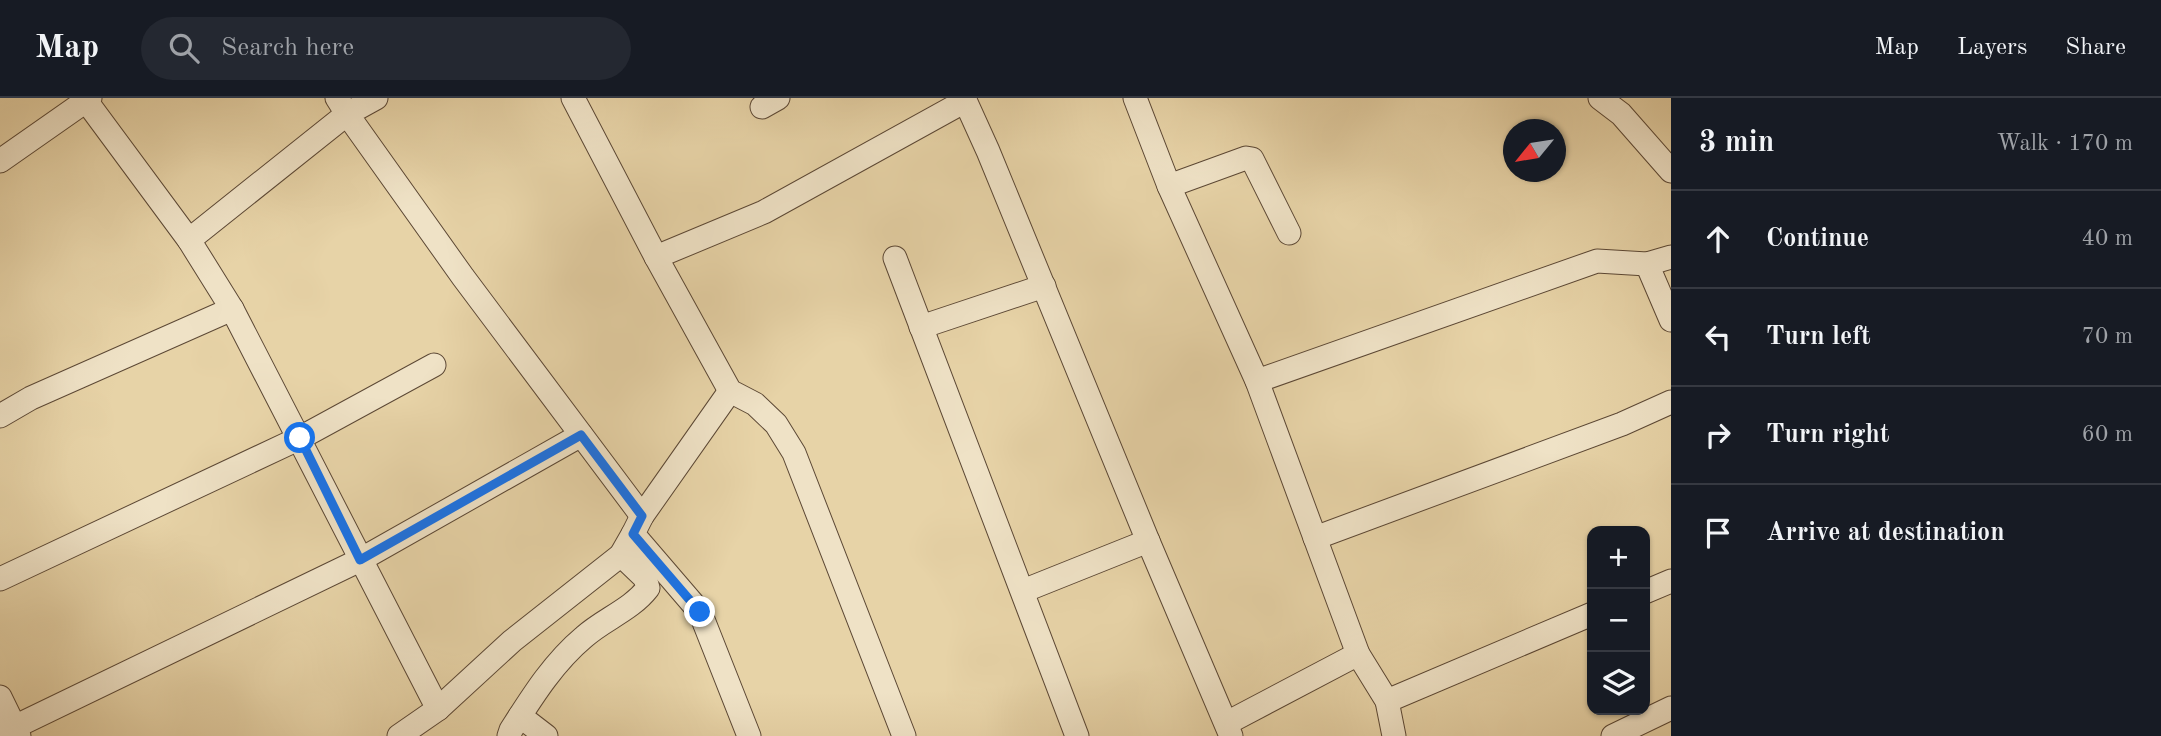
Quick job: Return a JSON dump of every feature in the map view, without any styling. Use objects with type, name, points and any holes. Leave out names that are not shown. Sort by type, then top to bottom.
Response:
[{"type":"street","points":[[189,240],[342,106],[376,98]]},
{"type":"street","points":[[573,98],[730,391],[755,404],[776,424],[794,453],[904,736]]},
{"type":"street","points":[[1135,98],[1169,186],[1257,381],[1358,654],[1387,701],[1394,736]]},
{"type":"street","points":[[1600,98],[1621,114],[1671,171]]},
{"type":"street","points":[[0,161],[87,99],[189,240],[232,309],[438,709]]},
{"type":"street","points":[[656,257],[764,212],[964,99],[1044,286],[1147,541],[1229,729],[1358,654]]},
{"type":"street","points":[[342,106],[463,277],[581,435],[638,525],[700,612],[748,736]]},
{"type":"street","points":[[1169,186],[1246,158],[1252,159],[1289,233]]},
{"type":"street","points":[[1257,381],[1597,261],[1647,264],[1671,257]]},
{"type":"street","points":[[894,258],[1077,736]]},
{"type":"street","points":[[1647,264],[1671,320]]},
{"type":"street","points":[[921,327],[1044,286]]},
{"type":"street","points":[[0,416],[31,398],[232,309]]},
{"type":"street","points":[[0,579],[300,438],[434,365]]},
{"type":"street","points":[[398,736],[438,709],[512,641],[621,555],[638,525],[730,391]]},
{"type":"street","points":[[1315,538],[1610,429],[1671,402]]},
{"type":"street","points":[[0,697],[11,732],[360,560],[581,435]]},
{"type":"street","points":[[1023,591],[1147,541]]},
{"type":"street","points":[[546,736],[514,726],[555,665],[584,636],[638,601],[648,589],[645,579],[621,555]]},
{"type":"street","points":[[1650,590],[1671,581]]},
{"type":"street","points":[[1387,701],[1587,616]]},
{"type":"street","points":[[1614,736],[1671,708]]},
{"type":"route","points":[[300,438],[360,560],[581,435],[642,516],[633,534],[700,612]]}]
